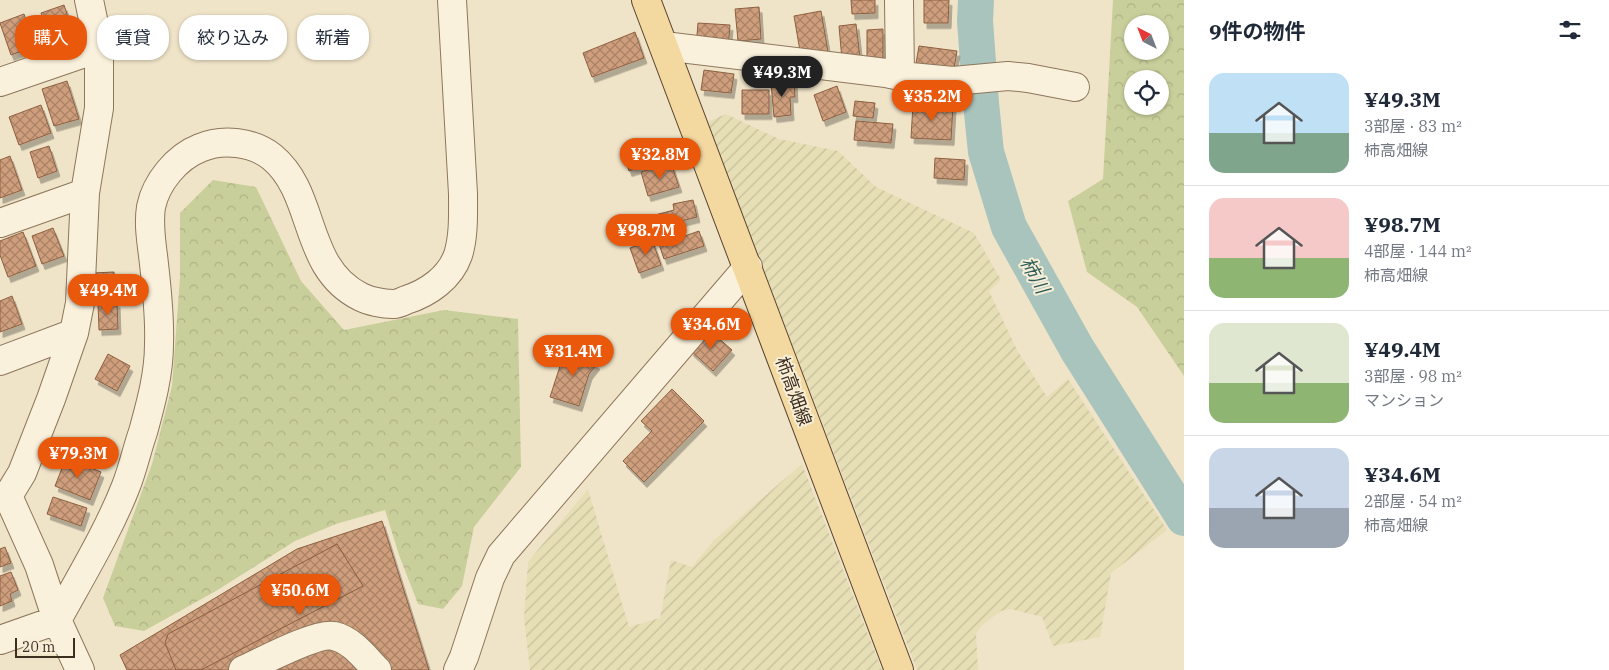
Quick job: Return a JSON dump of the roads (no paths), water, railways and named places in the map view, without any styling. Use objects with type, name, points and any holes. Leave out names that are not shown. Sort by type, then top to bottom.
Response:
[{"type":"main road","name":"柿高畑線","points":[[646,0],[900,670]]},
{"type":"street","points":[[89,0],[97,38]]},
{"type":"street","points":[[0,640],[57,620],[97,548],[126,485],[152,400],[158,370],[157,286],[150,224],[151,208],[162,180],[173,166],[201,147],[235,143],[261,149],[286,172],[295,188],[314,240],[325,263],[336,279],[362,298],[394,304],[428,291],[445,276],[457,256],[463,225],[463,194],[452,0]]},
{"type":"street","points":[[899,0],[900,76]]},
{"type":"street","points":[[664,46],[886,72],[900,76],[953,80],[1008,76],[1075,87]]},
{"type":"street","points":[[0,82],[97,49]]},
{"type":"street","points":[[80,670],[57,620],[39,565],[4,497],[22,473],[74,333],[80,303],[85,193],[99,108],[99,60]]},
{"type":"street","points":[[0,223],[85,193]]},
{"type":"street","points":[[459,669],[490,578],[501,555],[748,267]]},
{"type":"street","points":[[0,361],[74,333]]},
{"type":"street","points":[[243,670],[314,638],[333,635],[347,642],[361,653],[377,670]]},
{"type":"waterway","name":"柿川","points":[[976,0],[975,21],[986,152],[1009,227],[1077,349],[1184,518]]}]
